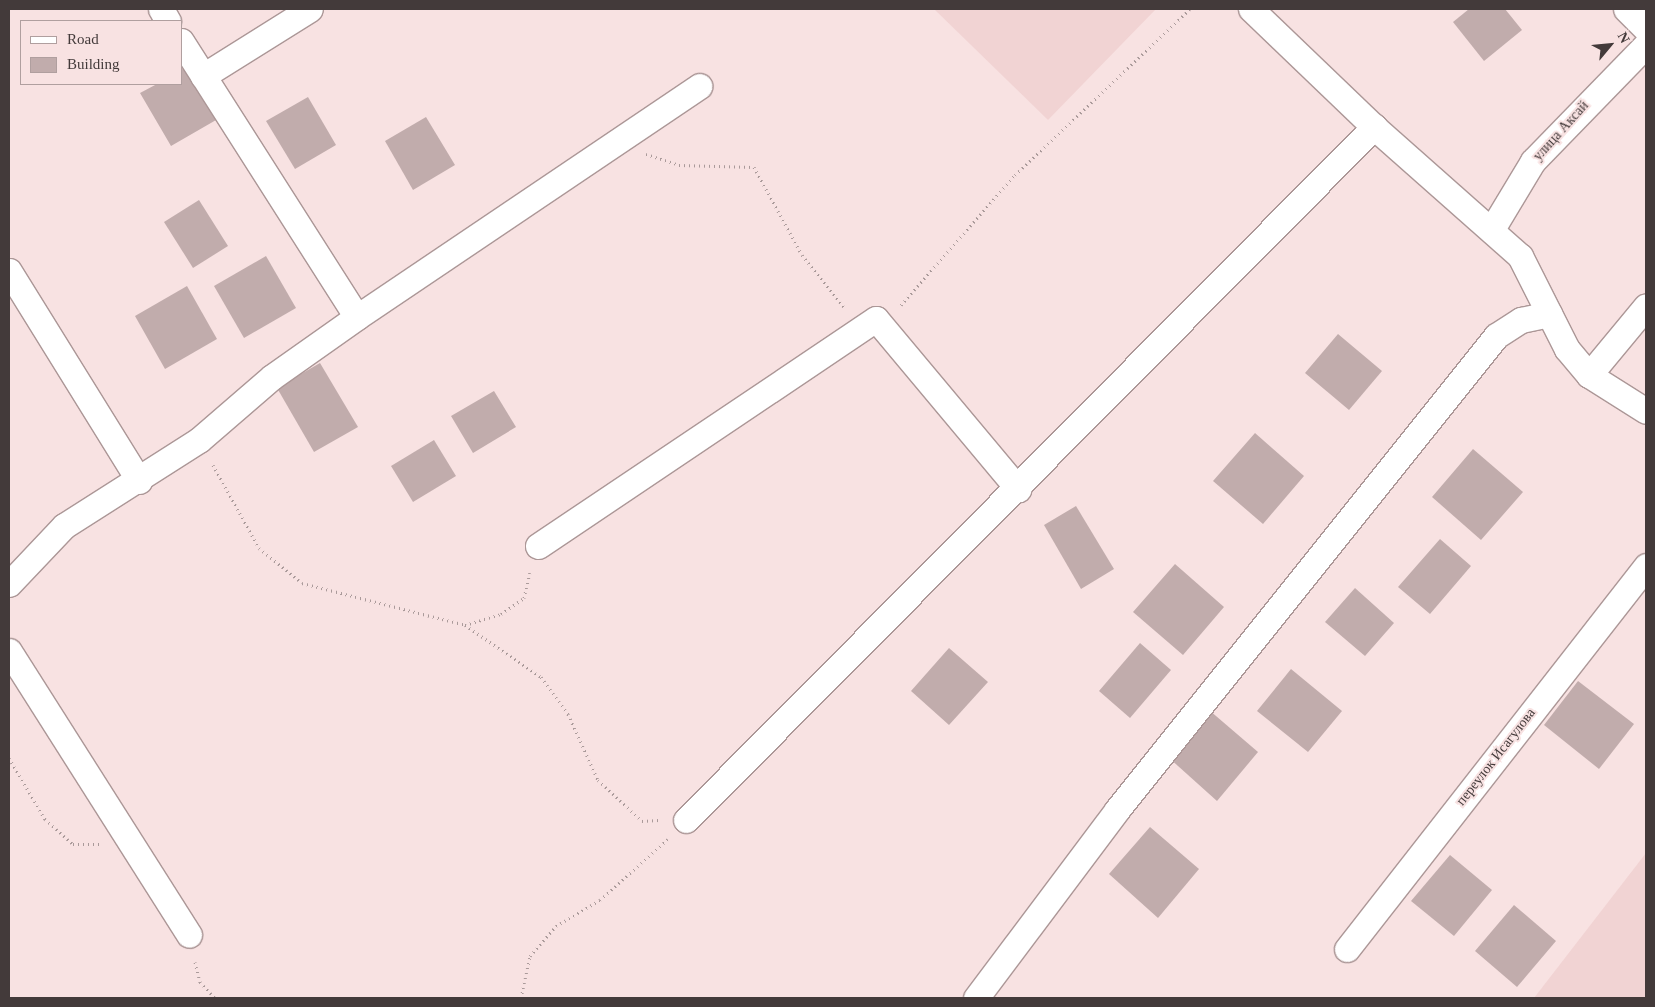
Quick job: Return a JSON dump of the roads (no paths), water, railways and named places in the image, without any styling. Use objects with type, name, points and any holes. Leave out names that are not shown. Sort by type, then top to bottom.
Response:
[{"type":"street","points":[[160,9],[167,20]]},
{"type":"street","points":[[203,76],[310,9]]},
{"type":"street","points":[[1251,9],[1374,127],[1492,229],[1520,256],[1567,349],[1589,375],[1646,411]]},
{"type":"street","points":[[1626,9],[1646,29]]},
{"type":"street","points":[[182,43],[356,317]]},
{"type":"street","name":"улица Аксай","points":[[1492,229],[1533,161],[1646,45]]},
{"type":"street","points":[[9,584],[64,526],[139,481],[199,440],[272,377],[356,317],[699,86]]},
{"type":"street","points":[[686,820],[1018,489],[1374,127]]},
{"type":"street","points":[[9,271],[139,481]]},
{"type":"street","points":[[1589,375],[1646,306]]},
{"type":"street","points":[[976,998],[1117,810],[1496,336],[1521,320],[1549,314]]},
{"type":"street","points":[[538,546],[869,324],[1018,489]]},
{"type":"street","name":"переулок Исагулова","points":[[1347,949],[1646,566]]},
{"type":"street","points":[[9,651],[189,935]]}]
